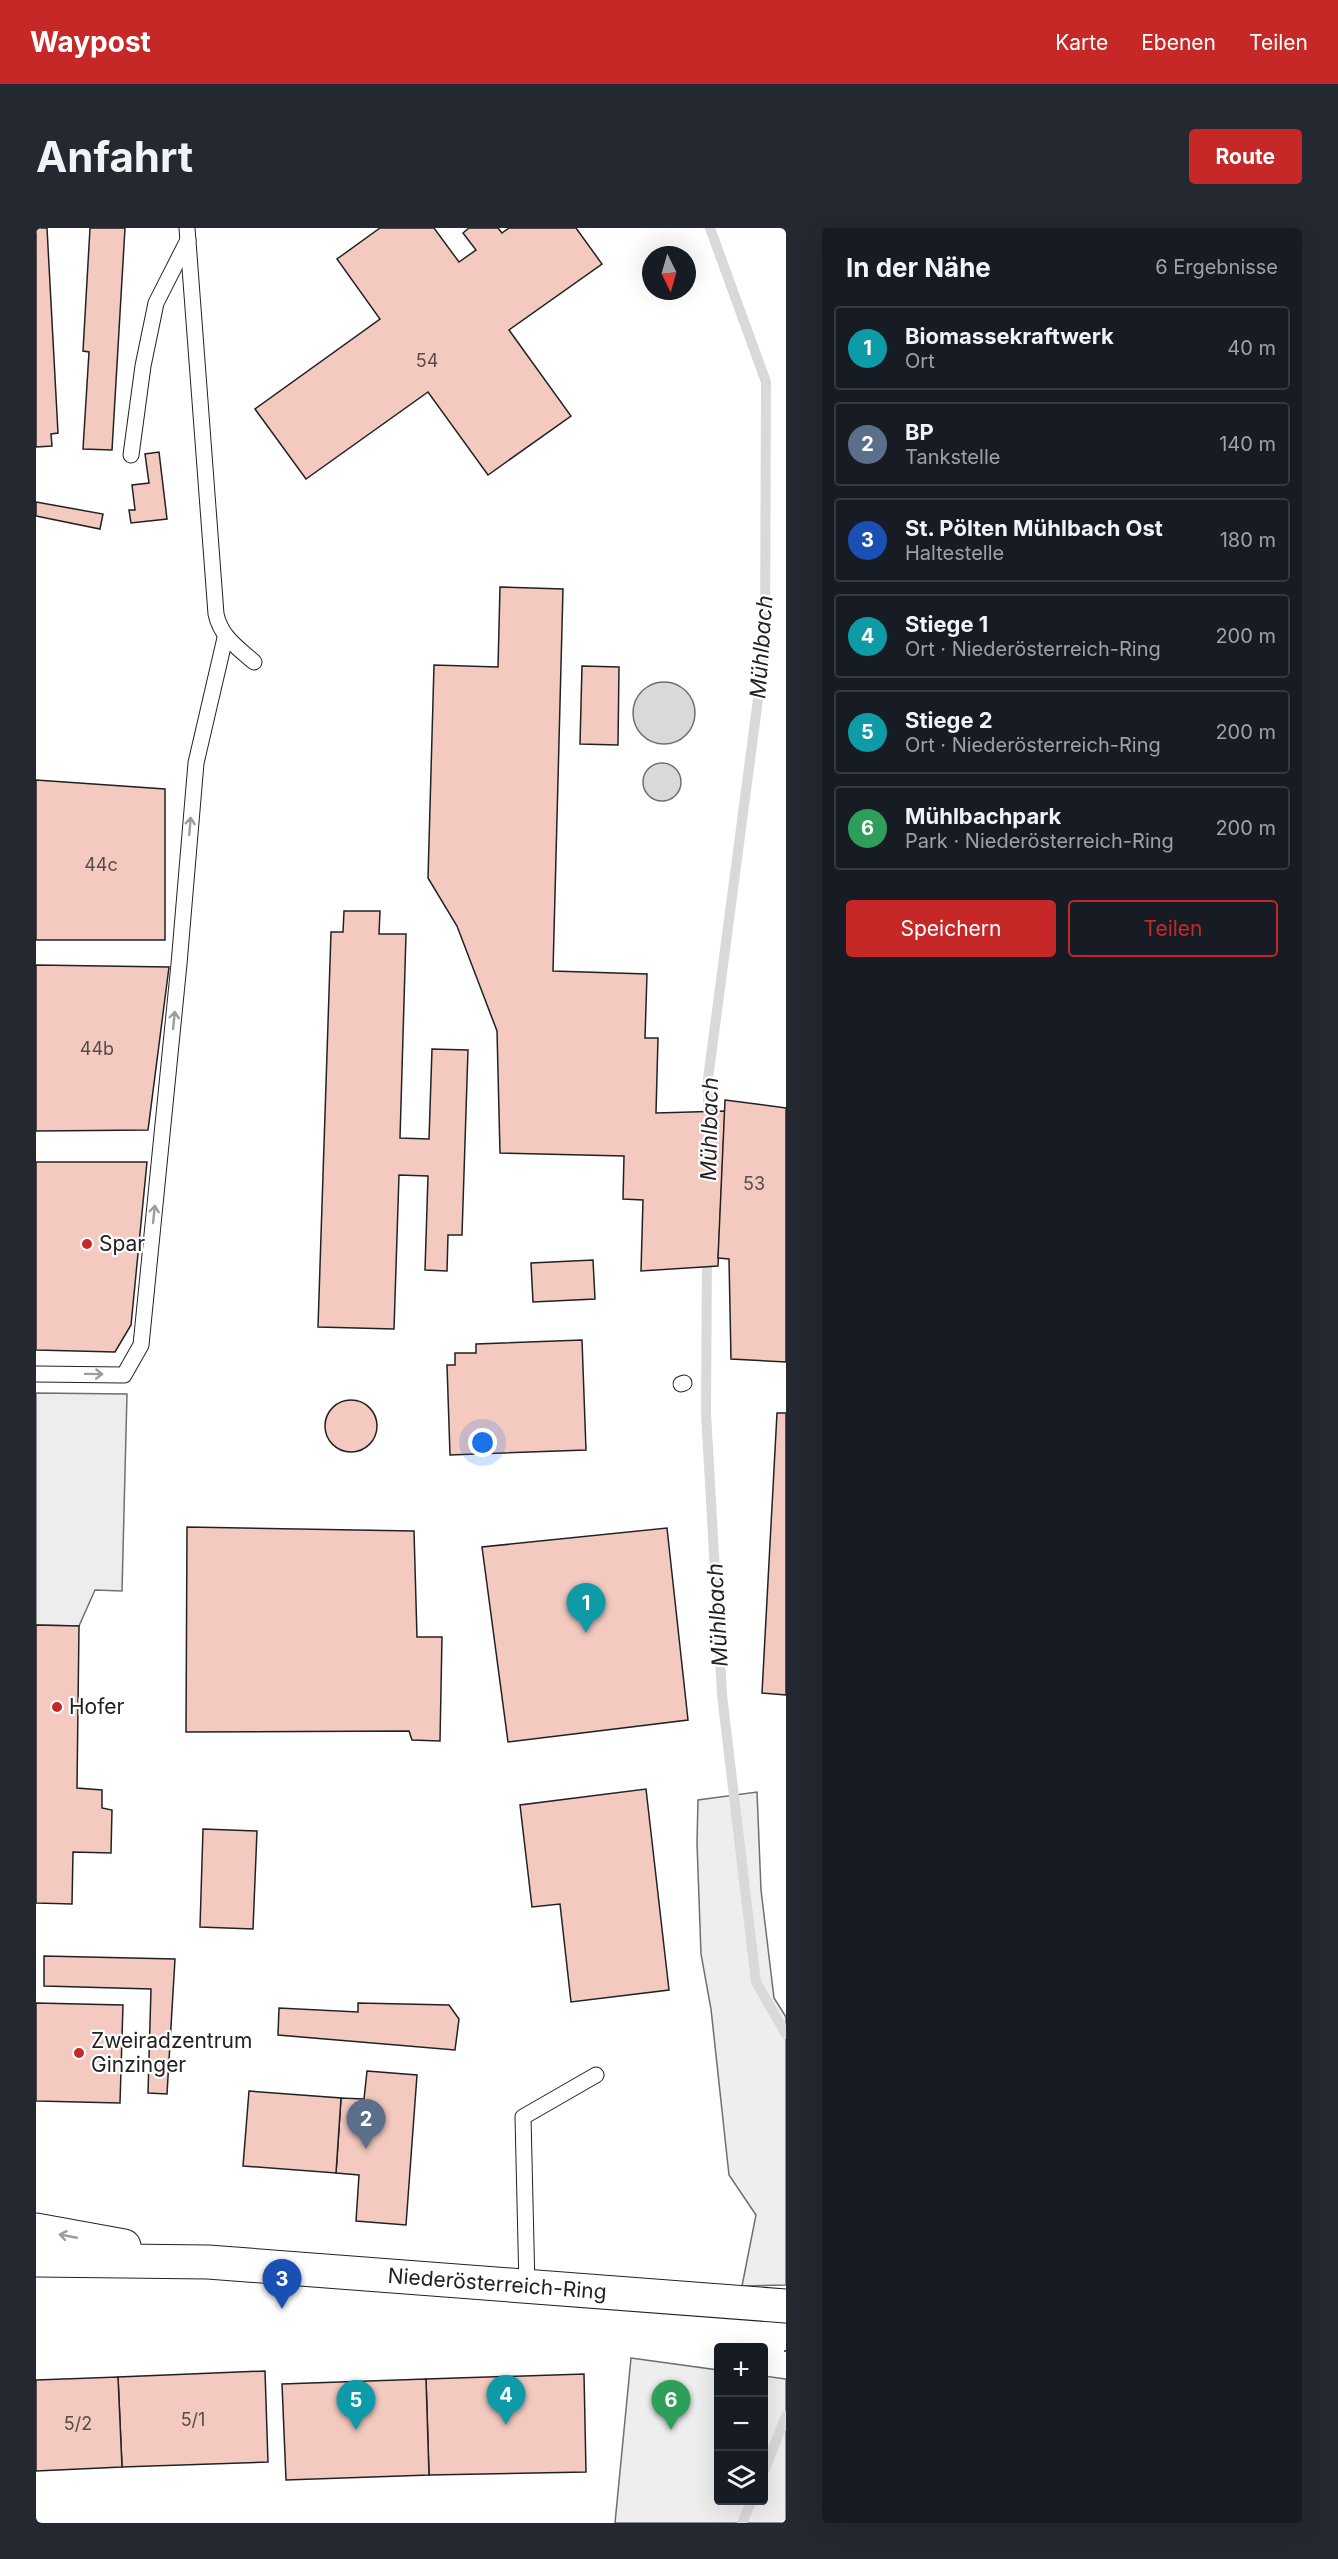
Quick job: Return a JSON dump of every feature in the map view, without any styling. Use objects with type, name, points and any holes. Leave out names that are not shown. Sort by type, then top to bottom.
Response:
[{"type":"main road","name":"Niederösterreich-Ring","points":[[36,2229],[208,2262]]},
{"type":"main road","name":"Niederösterreich-Ring","points":[[36,2260],[208,2262],[786,2306]]},
{"type":"lane","points":[[131,455],[142,366],[156,303],[187,234]]},
{"type":"lane","points":[[187,234],[216,614],[225,638],[254,662]]},
{"type":"lane","points":[[36,1374],[124,1375],[141,1346],[179,964],[196,763],[225,638]]},
{"type":"lane","points":[[527,2287],[523,2116],[596,2075]]},
{"type":"shaded area","points":[[664,682],[676,684],[686,691],[693,701],[695,713],[693,725],[686,735],[676,742],[664,744],[652,742],[642,735],[635,725],[633,713],[635,701],[642,691],[652,684]]},
{"type":"shaded area","points":[[662,763],[675,769],[681,782],[675,795],[662,801],[649,795],[643,782],[649,769]]},
{"type":"shaded area","points":[[36,1393],[127,1394],[122,1591],[95,1590],[79,1626],[36,1625]]},
{"type":"shaded area","points":[[757,1792],[761,1890],[774,1998],[786,2017],[786,2285],[742,2286],[756,2215],[729,2175],[711,2009],[701,1954],[697,1843],[698,1800]]},
{"type":"shaded area","points":[[631,2358],[714,2369],[714,2505],[768,2505],[768,2377],[786,2379],[786,2523],[615,2523]]},
{"type":"building","points":[[36,228],[47,228],[58,433],[51,434],[52,446],[36,447]]},
{"type":"building","points":[[90,228],[125,228],[112,450],[83,449],[89,352],[83,351]]},
{"type":"building","points":[[380,228],[434,228],[459,262],[476,250],[463,233],[469,228],[498,228],[502,233],[509,228],[576,228],[602,264],[509,330],[571,416],[488,475],[428,392],[306,479],[255,409],[380,319],[337,259]]},
{"type":"building","points":[[159,452],[167,519],[131,523],[129,510],[135,510],[132,485],[149,483],[145,454]]},
{"type":"building","points":[[36,502],[103,514],[100,529],[36,516]]},
{"type":"building","points":[[500,587],[563,589],[553,971],[647,974],[645,1038],[658,1038],[656,1113],[725,1111],[718,1266],[641,1271],[643,1200],[623,1199],[624,1156],[500,1153],[497,1031],[457,926],[428,878],[434,665],[498,667]]},
{"type":"building","points":[[582,666],[619,667],[618,745],[580,744]]},
{"type":"building","points":[[36,780],[165,789],[165,940],[36,940]]},
{"type":"building","points":[[344,911],[380,911],[379,934],[406,934],[400,1138],[429,1139],[432,1049],[468,1050],[462,1235],[448,1235],[447,1271],[425,1270],[428,1176],[399,1175],[394,1329],[318,1327],[331,932],[343,932]]},
{"type":"building","points":[[36,965],[169,967],[148,1130],[36,1131]]},
{"type":"building","points":[[725,1100],[786,1108],[786,1362],[731,1359],[729,1259],[718,1258]]},
{"type":"building","name":"Spar","points":[[36,1162],[147,1162],[131,1325],[115,1352],[36,1350]]},
{"type":"building","points":[[593,1260],[595,1299],[533,1302],[531,1263]]},
{"type":"building","points":[[582,1340],[586,1450],[450,1455],[447,1365],[455,1365],[455,1353],[476,1353],[476,1344]]},
{"type":"building","points":[[351,1400],[361,1402],[369,1408],[375,1416],[377,1426],[375,1436],[369,1444],[361,1450],[351,1452],[341,1450],[333,1444],[327,1436],[325,1426],[327,1416],[333,1408],[341,1402]]},
{"type":"building","points":[[777,1413],[786,1413],[786,1695],[762,1693]]},
{"type":"building","points":[[187,1527],[414,1531],[417,1637],[442,1637],[440,1741],[412,1740],[409,1731],[186,1732]]},
{"type":"building","points":[[667,1528],[688,1720],[508,1742],[482,1547]]},
{"type":"building","name":"Hofer","points":[[36,1625],[79,1626],[77,1788],[102,1790],[102,1808],[112,1810],[111,1853],[73,1852],[72,1904],[36,1903]]},
{"type":"building","points":[[646,1789],[669,1990],[571,2002],[560,1904],[532,1907],[520,1805]]},
{"type":"building","points":[[203,1829],[257,1831],[253,1929],[200,1927]]},
{"type":"building","points":[[44,1956],[175,1959],[167,2094],[148,2093],[151,1989],[44,1986]]},
{"type":"building","name":"Zweiradzentrum Ginzinger","points":[[36,2003],[123,2005],[120,2103],[36,2101]]},
{"type":"building","points":[[358,2003],[449,2005],[459,2019],[455,2050],[278,2035],[279,2008],[358,2012]]},
{"type":"building","points":[[367,2071],[417,2075],[406,2225],[356,2221],[359,2175],[336,2173],[341,2098],[364,2099]]},
{"type":"building","points":[[249,2091],[341,2098],[336,2173],[243,2166]]},
{"type":"building","points":[[265,2371],[268,2462],[122,2467],[118,2377]]},
{"type":"building","points":[[584,2374],[586,2472],[429,2475],[426,2379]]},
{"type":"building","points":[[118,2377],[122,2467],[36,2471],[36,2380]]},
{"type":"building","points":[[426,2379],[429,2475],[286,2480],[282,2384]]},
{"type":"waterway","name":"Mühlbach","points":[[708,1123],[708,1079],[765,646],[766,382],[710,228]]},
{"type":"waterway","name":"Mühlbach","points":[[707,1253],[706,1413],[722,1695],[756,1982],[786,2034]]},
{"type":"waterway","name":"Mühlbach","points":[[768,2461],[786,2416]]},
{"type":"waterway","name":"Mühlbach","points":[[742,2523],[750,2505]]},
{"type":"place","name":"Spar","points":[[87,1244]]},
{"type":"place","name":"Biomassekraftwerk","points":[[586,1633]]},
{"type":"place","name":"Hofer","points":[[57,1707]]},
{"type":"place","name":"Zweiradzentrum Ginzinger","points":[[79,2053]]},
{"type":"place","name":"BP","points":[[366,2149]]},
{"type":"place","name":"St. Pölten Mühlbach Ost","points":[[282,2309]]},
{"type":"place","name":"Stiege 1","points":[[506,2425]]},
{"type":"place","name":"Stiege 2","points":[[356,2430]]},
{"type":"place","name":"Mühlbachpark","points":[[671,2430]]}]
